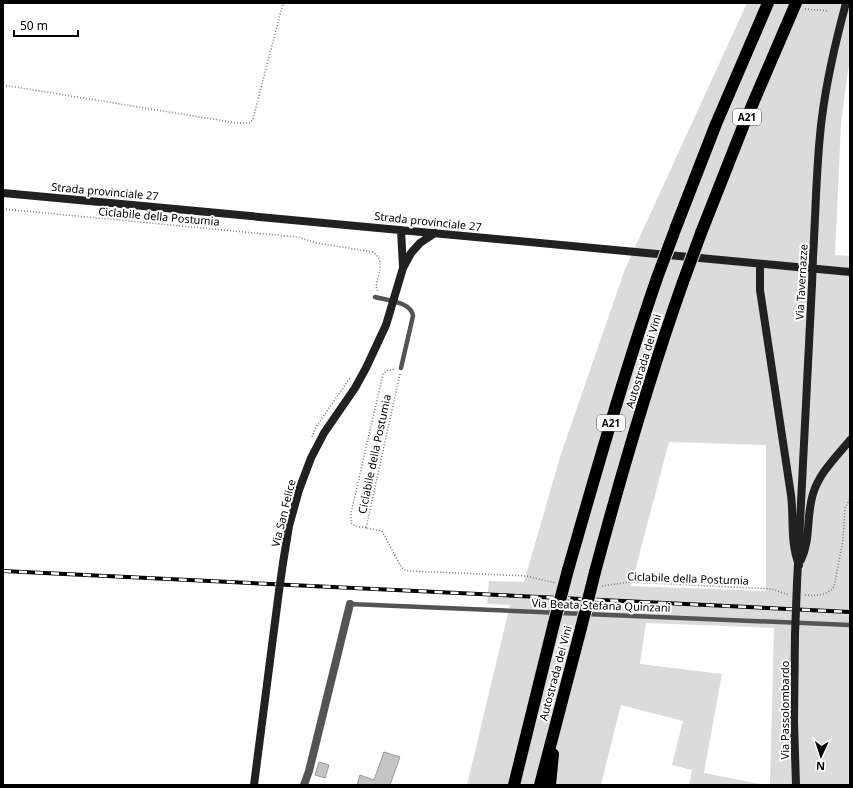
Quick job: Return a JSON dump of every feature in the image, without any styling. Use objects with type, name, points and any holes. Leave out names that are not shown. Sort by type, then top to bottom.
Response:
[{"type":"highway","name":"Autostrada dei Vini","points":[[514,785],[568,570],[656,278],[716,124],[768,3]]},
{"type":"highway","name":"Autostrada dei Vini","points":[[540,785],[594,572],[617,489],[663,338],[701,233],[744,124],[800,6]]},
{"type":"highway","points":[[550,785],[555,724]]},
{"type":"street","name":"Via Tavernazze","points":[[799,565],[818,156],[822,117],[837,39],[846,3]]},
{"type":"street","name":"Strada provinciale 27","points":[[3,193],[850,272]]},
{"type":"street","points":[[401,230],[403,268]]},
{"type":"street","points":[[403,268],[411,253],[420,243],[435,233]]},
{"type":"street","points":[[760,264],[760,290],[793,509],[793,547],[799,565]]},
{"type":"street","name":"Via San Felice","points":[[254,785],[283,563],[289,526],[299,490],[311,458],[324,433],[355,388],[366,368],[386,325],[403,268]]},
{"type":"street","points":[[799,565],[808,540],[810,505],[813,493],[819,480],[850,440]]},
{"type":"street","name":"Via Passolombardo","points":[[796,785],[794,715],[795,634],[799,565]]},
{"type":"street","points":[[304,785],[309,771],[350,604]]},
{"type":"lane","points":[[375,297],[394,299],[409,308],[413,314],[401,368]]},
{"type":"lane","name":"Via Beata Stefana Quinzani","points":[[350,604],[850,625]]},
{"type":"path","points":[[3,86],[237,123],[250,123],[253,119],[283,3]]},
{"type":"path","points":[[800,6],[829,11]]},
{"type":"path","name":"Ciclabile della Postumia","points":[[3,209],[297,237],[323,244],[373,252],[377,255],[381,266],[376,287],[378,291],[394,299]]},
{"type":"path","points":[[366,528],[355,526],[351,523],[351,513],[383,374],[388,370],[401,368]]},
{"type":"path","name":"Ciclabile della Postumia","points":[[401,368],[366,528],[382,531],[401,567],[405,570],[527,576],[557,584]]},
{"type":"path","points":[[802,595],[823,594],[834,587],[843,540],[845,508],[850,499]]},
{"type":"path","name":"Ciclabile della Postumia","points":[[600,586],[630,582],[772,589],[788,595],[795,595]]},
{"type":"shaded area","points":[[747,3],[850,3],[850,56],[841,123],[835,255],[850,256],[850,785],[770,785],[774,628],[646,623],[640,664],[722,674],[704,773],[765,785],[689,785],[692,770],[672,765],[683,721],[621,705],[601,785],[467,785],[510,605],[487,604],[489,581],[524,582],[560,457],[625,269]],"holes":[[[669,442],[766,445],[766,591],[631,586]]]},
{"type":"building","points":[[384,752],[400,757],[390,785],[357,785],[360,775],[374,780]]},
{"type":"building","points":[[319,762],[329,765],[325,778],[315,775]]},
{"type":"railway","points":[[3,571],[850,612]]}]
